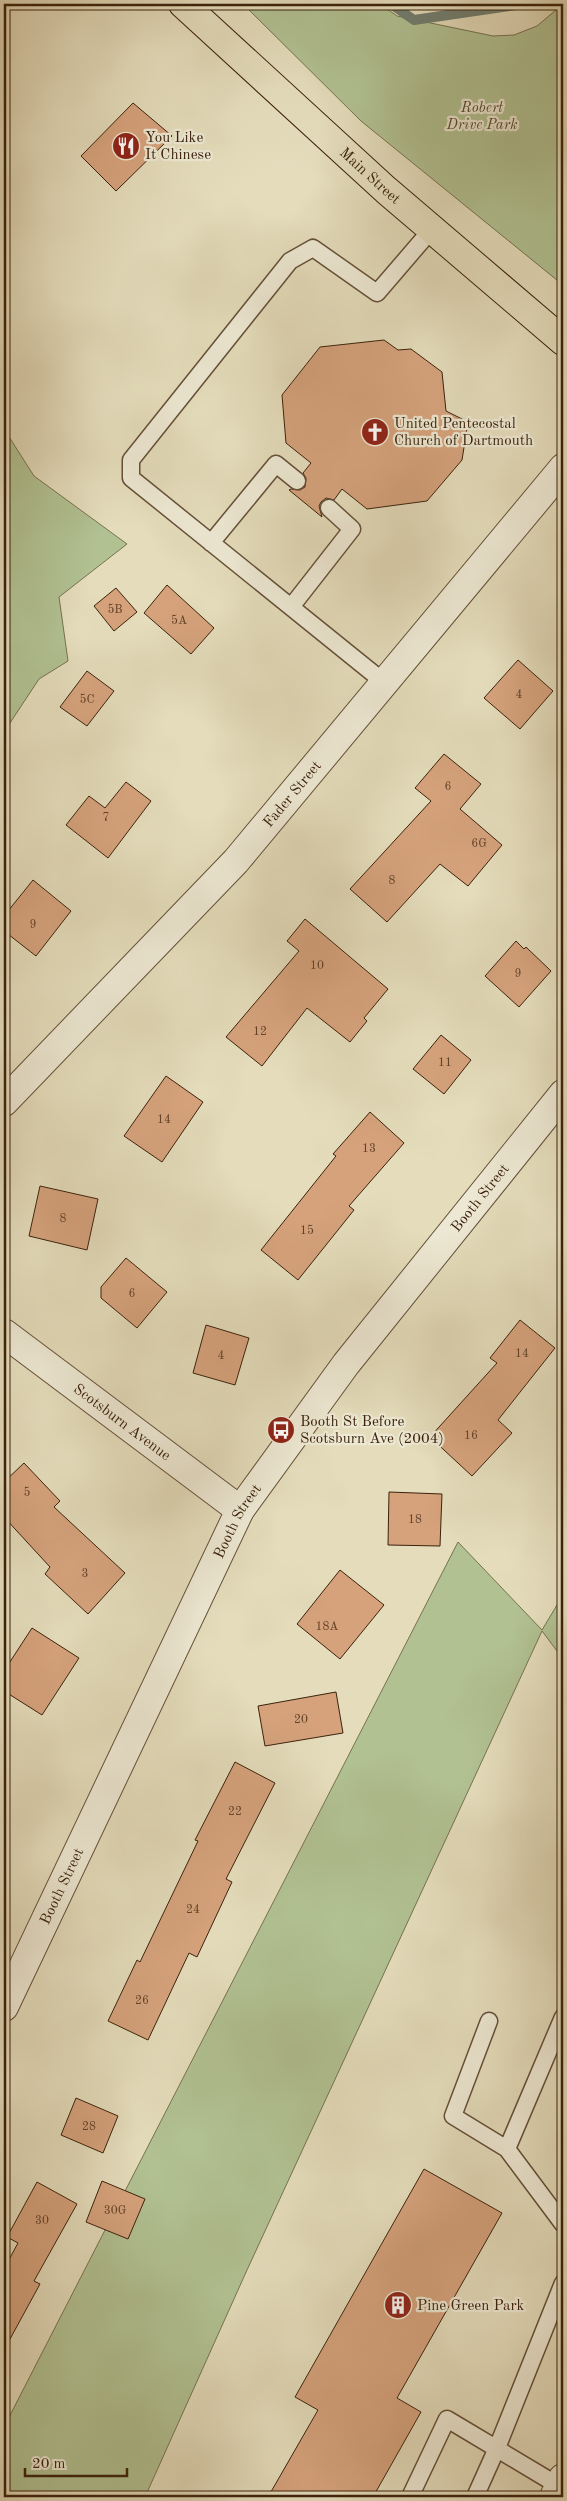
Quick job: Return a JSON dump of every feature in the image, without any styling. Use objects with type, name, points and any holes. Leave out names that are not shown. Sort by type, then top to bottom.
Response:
[{"type":"main road","name":"Main Street","points":[[183,4],[269,84],[432,229],[563,341]]},
{"type":"street","name":"Fader Street","points":[[4,1102],[236,860],[563,468]]},
{"type":"street","name":"Booth Street","points":[[4,2007],[240,1510],[346,1364],[563,1094]]},
{"type":"street","name":"Scotsburn Avenue","points":[[4,1333],[240,1510]]},
{"type":"lane","points":[[385,683],[131,478],[131,460],[290,260],[312,248],[377,293],[432,229]]},
{"type":"lane","points":[[211,543],[276,464],[297,481]]},
{"type":"lane","points":[[291,606],[352,529],[328,508]]},
{"type":"lane","points":[[507,2149],[563,2017]]},
{"type":"lane","points":[[490,2021],[453,2116],[507,2149],[563,2224]]},
{"type":"lane","points":[[475,2497],[497,2448],[563,2283]]},
{"type":"lane","points":[[410,2497],[447,2419],[559,2487]]},
{"type":"green space","name":"Robert Drive Park","points":[[243,4],[380,4],[397,16],[493,36],[514,35],[537,26],[563,4],[563,285],[361,121]]},
{"type":"green space","points":[[4,429],[34,476],[127,544],[59,597],[68,661],[39,679],[4,732]]},
{"type":"green space","points":[[458,1542],[542,1630],[563,1595],[563,1659],[542,1631],[247,2270],[145,2497],[4,2497],[4,2427]]},
{"type":"building","name":"You Like It Chinese","points":[[133,103],[172,136],[116,191],[81,156]]},
{"type":"building","name":"United Pentecostal Church of Dartmouth","points":[[384,340],[398,350],[411,349],[442,372],[446,411],[468,422],[462,460],[427,501],[367,509],[342,489],[334,500],[326,498],[321,502],[319,506],[322,517],[289,490],[300,490],[305,487],[306,478],[303,473],[311,463],[286,443],[282,395],[320,347]]},
{"type":"building","points":[[167,585],[214,628],[191,654],[144,613]]},
{"type":"building","points":[[116,588],[137,612],[114,631],[94,606]]},
{"type":"building","points":[[518,660],[553,691],[520,729],[484,698]]},
{"type":"building","points":[[87,671],[114,691],[87,726],[60,707]]},
{"type":"building","points":[[444,754],[481,784],[460,809],[502,845],[468,886],[440,864],[387,922],[350,889],[431,801],[415,788]]},
{"type":"building","points":[[126,782],[151,801],[108,858],[66,825],[89,796],[105,808]]},
{"type":"building","points":[[33,880],[71,911],[36,956],[4,931],[4,916]]},
{"type":"building","points":[[305,919],[388,989],[364,1018],[367,1021],[350,1042],[307,1008],[262,1066],[226,1037],[299,951],[287,941]]},
{"type":"building","points":[[516,941],[524,949],[526,947],[551,971],[519,1007],[485,976]]},
{"type":"building","points":[[441,1035],[471,1060],[444,1094],[413,1069]]},
{"type":"building","points":[[166,1076],[203,1102],[162,1162],[124,1136]]},
{"type":"building","points":[[370,1112],[404,1143],[349,1206],[354,1210],[298,1280],[261,1250],[336,1156],[333,1154]]},
{"type":"building","points":[[40,1186],[98,1199],[87,1250],[29,1236]]},
{"type":"building","points":[[126,1258],[167,1292],[137,1328],[101,1298],[101,1287]]},
{"type":"building","points":[[520,1320],[555,1348],[498,1420],[512,1433],[472,1476],[430,1437],[497,1363],[490,1358]]},
{"type":"building","points":[[206,1325],[249,1338],[235,1385],[193,1373]]},
{"type":"building","points":[[24,1463],[60,1501],[54,1507],[125,1573],[88,1614],[45,1574],[50,1567],[4,1517],[4,1482]]},
{"type":"building","points":[[389,1492],[442,1494],[440,1546],[388,1545]]},
{"type":"building","points":[[340,1570],[384,1605],[340,1659],[297,1624]]},
{"type":"building","points":[[32,1628],[79,1658],[42,1715],[4,1691],[4,1671]]},
{"type":"building","points":[[336,1692],[343,1733],[265,1746],[258,1706]]},
{"type":"building","points":[[235,1762],[275,1783],[226,1879],[232,1882],[197,1957],[189,1953],[148,2040],[108,2021],[137,1960],[140,1962],[198,1841],[195,1840]]},
{"type":"building","points":[[76,2098],[118,2116],[103,2153],[61,2135]]},
{"type":"building","name":"Pine Green Park","points":[[424,2169],[502,2213],[397,2398],[421,2412],[373,2497],[268,2497],[318,2410],[295,2397]]},
{"type":"building","points":[[102,2181],[145,2199],[128,2239],[86,2222]]},
{"type":"building","points":[[37,2182],[77,2204],[34,2281],[40,2284],[4,2350],[4,2264],[6,2265],[18,2243],[7,2237]]},
{"type":"waterway","points":[[391,4],[414,20],[523,4]]},
{"type":"place","name":"You Like It Chinese","points":[[126,146]]},
{"type":"place","name":"United Pentecostal Church of Dartmouth","points":[[375,432]]},
{"type":"place","name":"Booth St Before Scotsburn Ave (2004)","points":[[281,1430]]},
{"type":"place","name":"Pine Green Park","points":[[398,2305]]}]
